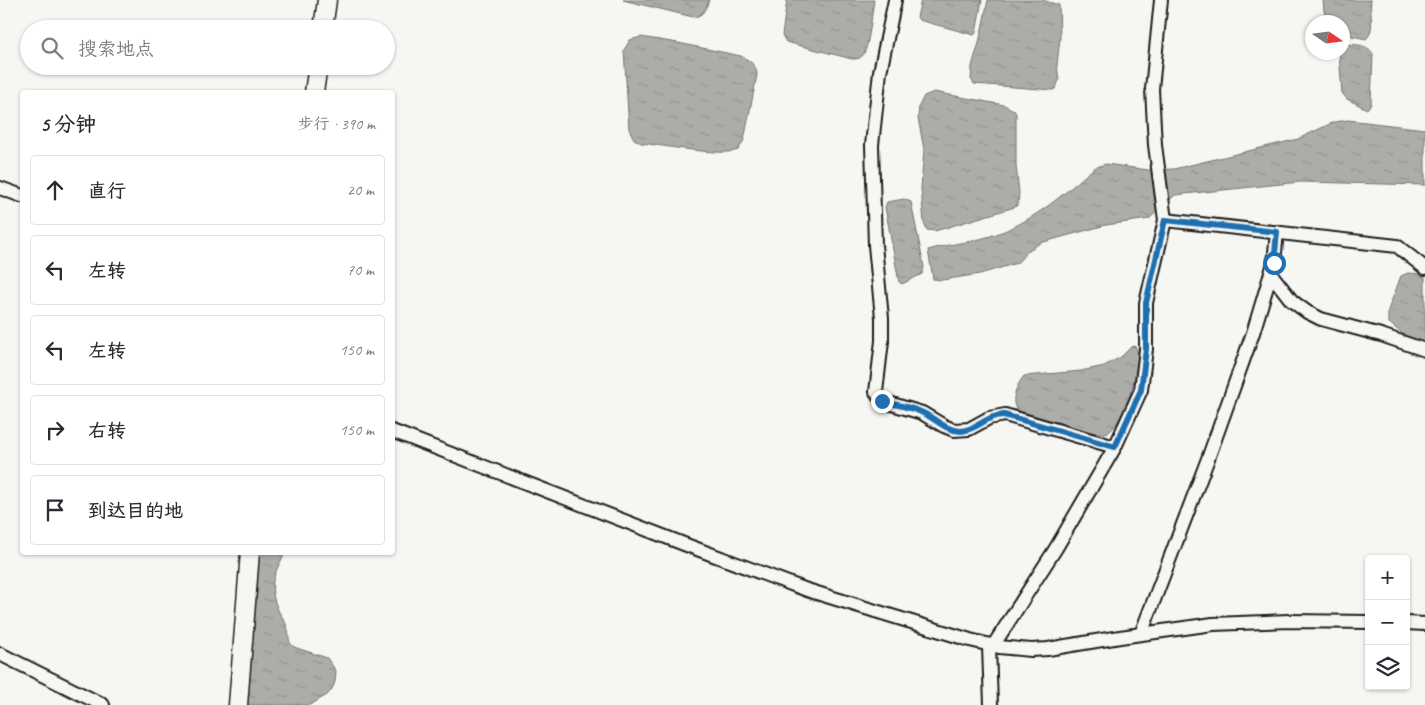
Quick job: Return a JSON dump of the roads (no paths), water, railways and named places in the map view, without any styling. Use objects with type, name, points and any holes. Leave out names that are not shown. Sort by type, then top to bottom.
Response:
[{"type":"street","points":[[324,20],[327,0]]},
{"type":"street","points":[[895,0],[880,72],[872,145],[875,245],[882,318],[882,341],[876,392],[882,401],[922,412],[954,430],[969,429],[989,418],[1004,415],[1115,447]]},
{"type":"street","points":[[991,705],[991,646],[1056,548],[1115,447],[1141,390],[1146,349],[1146,303],[1165,220],[1154,145],[1152,89],[1161,0]]},
{"type":"street","points":[[314,90],[317,75]]},
{"type":"street","points":[[0,188],[20,195]]},
{"type":"street","points":[[1165,220],[1397,246],[1425,268]]},
{"type":"street","points":[[1140,634],[1209,456],[1253,333],[1274,263],[1277,232]]},
{"type":"street","points":[[1271,274],[1292,301],[1321,319],[1380,335],[1425,350]]},
{"type":"street","points":[[395,433],[807,590],[991,646],[1013,649],[1048,649],[1213,624],[1365,622]]},
{"type":"street","points":[[238,705],[250,555]]},
{"type":"street","points":[[1410,623],[1425,624]]},
{"type":"street","points":[[0,654],[103,705]]},
{"type":"water","points":[[623,0],[709,0],[702,14],[693,17]]},
{"type":"water","points":[[787,0],[874,0],[869,37],[863,55],[852,59],[786,42],[782,35]]},
{"type":"water","points":[[921,0],[982,0],[976,33],[974,35],[919,20],[917,17]]},
{"type":"water","points":[[988,0],[1042,0],[1059,5],[1060,38],[1057,65],[1059,80],[1056,88],[1053,90],[974,84],[971,79],[972,66]]},
{"type":"water","points":[[1323,0],[1371,0],[1371,31],[1366,39],[1350,36],[1350,15],[1325,15]]},
{"type":"water","points":[[641,37],[741,56],[752,63],[756,68],[757,75],[744,140],[738,150],[719,152],[691,150],[641,143],[634,139],[629,129],[624,50],[630,40]]},
{"type":"water","points":[[1350,45],[1368,48],[1373,54],[1371,104],[1367,109],[1347,99],[1342,93],[1340,60],[1350,60]]},
{"type":"water","points":[[934,92],[1004,105],[1014,110],[1016,114],[1016,165],[1019,193],[1018,204],[1015,207],[935,231],[927,230],[924,223],[921,188],[924,149],[918,118],[919,106],[924,96]]},
{"type":"water","points":[[1348,120],[1425,129],[1425,185],[1300,182],[1175,195],[1149,219],[1106,225],[1040,243],[1029,250],[1017,263],[980,274],[942,280],[933,279],[928,250],[982,238],[1012,228],[1049,205],[1094,168],[1106,164],[1148,170],[1174,169],[1298,139],[1334,122]]},
{"type":"water","points":[[904,199],[911,202],[924,267],[922,274],[902,284],[899,282],[885,207],[887,202]]},
{"type":"water","points":[[1408,273],[1420,274],[1425,277],[1425,342],[1405,336],[1388,322],[1388,310],[1401,276]]},
{"type":"water","points":[[1132,346],[1136,347],[1138,354],[1135,377],[1121,416],[1110,431],[1106,433],[1091,432],[1023,415],[1015,407],[1014,397],[1024,376],[1081,371],[1104,366],[1121,357]]},
{"type":"water","points":[[255,555],[284,555],[277,568],[272,588],[275,603],[289,633],[290,643],[294,647],[327,658],[336,671],[335,682],[327,695],[310,705],[244,705]]}]
